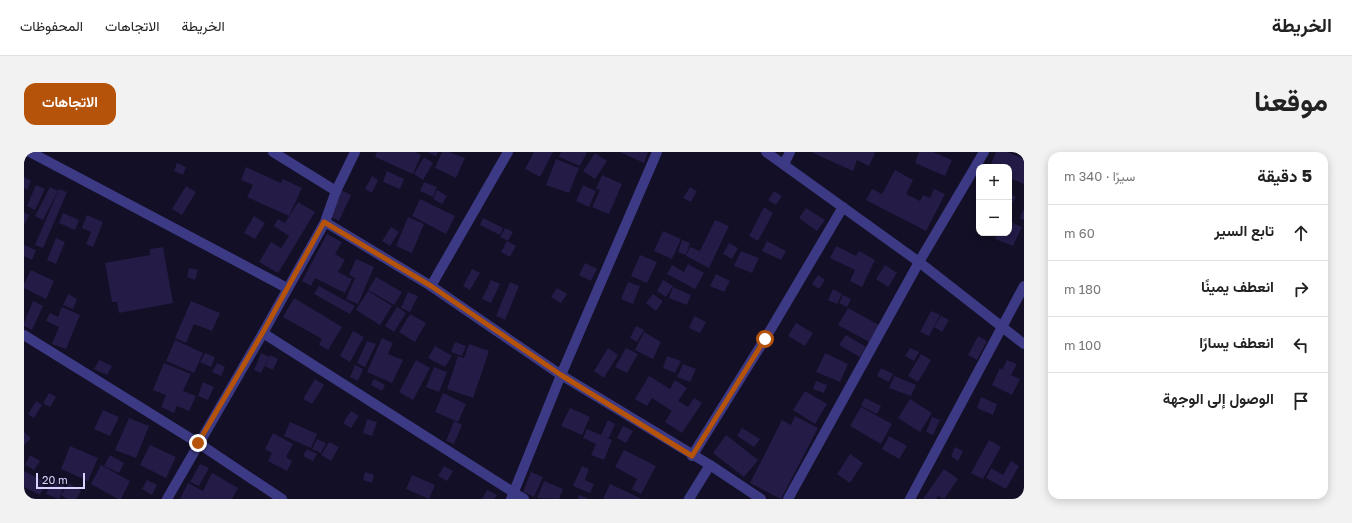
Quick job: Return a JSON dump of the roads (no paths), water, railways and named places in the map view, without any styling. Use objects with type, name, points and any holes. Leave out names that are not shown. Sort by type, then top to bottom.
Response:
[{"type":"street","points":[[30,152],[287,288]]},
{"type":"street","points":[[273,152],[336,191]]},
{"type":"street","points":[[167,499],[324,222],[336,191],[355,152]]},
{"type":"street","points":[[431,286],[508,152]]},
{"type":"street","points":[[512,496],[561,375],[657,152]]},
{"type":"street","points":[[766,152],[919,262],[1024,344]]},
{"type":"street","points":[[784,164],[790,152]]},
{"type":"street","points":[[788,499],[919,262],[984,152]]},
{"type":"street","points":[[692,456],[765,339],[843,206]]},
{"type":"street","points":[[324,222],[431,286],[561,375],[761,499]]},
{"type":"street","points":[[910,499],[1001,326],[1024,286]]},
{"type":"street","points":[[263,332],[512,496],[524,499]]},
{"type":"street","points":[[24,335],[198,443],[282,499]]},
{"type":"street","points":[[689,499],[710,466]]}]
